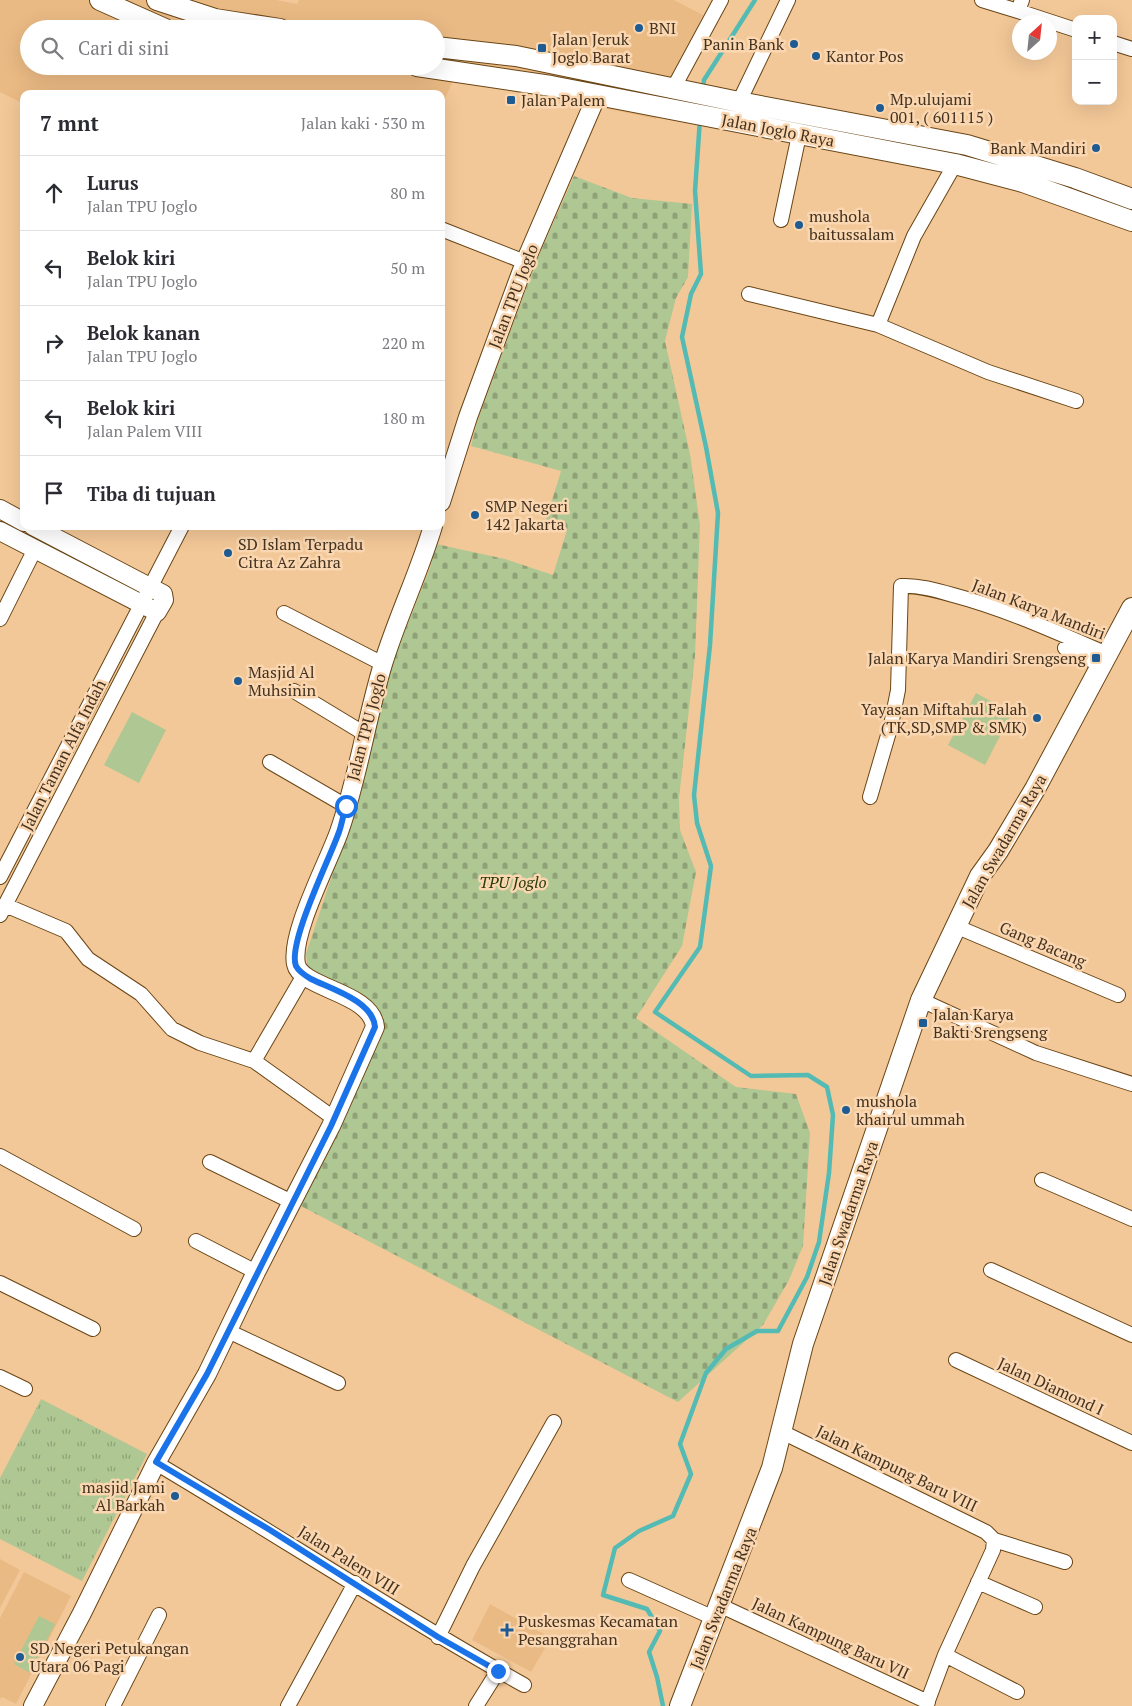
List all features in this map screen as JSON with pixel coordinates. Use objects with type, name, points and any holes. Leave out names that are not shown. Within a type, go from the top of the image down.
[{"type":"main road","points":[[100,0],[145,20]]},
{"type":"main road","points":[[157,0],[222,20]]},
{"type":"main road","name":"Jalan Joglo Raya","points":[[445,48],[516,56],[679,88],[739,102],[967,145],[1074,178],[1132,199]]},
{"type":"main road","name":"Jalan Joglo Raya","points":[[445,71],[597,95],[955,164],[1023,182],[1132,221]]},
{"type":"main road","name":"Jalan Swadarma Raya","points":[[680,1706],[758,1511],[782,1432],[803,1344],[921,1000],[980,876],[998,851],[1035,789],[1132,608]]},
{"type":"street","points":[[679,88],[721,0]]},
{"type":"street","points":[[739,102],[788,0]]},
{"type":"street","points":[[982,0],[1020,5],[1072,28]]},
{"type":"street","points":[[1117,44],[1132,49]]},
{"type":"street","name":"Jalan TPU Joglo","points":[[445,489],[468,417],[525,262],[597,95]]},
{"type":"street","points":[[781,220],[799,135]]},
{"type":"street","points":[[878,325],[914,236],[955,164]]},
{"type":"street","points":[[445,231],[525,262]]},
{"type":"street","points":[[749,294],[878,325],[988,372],[1076,401]]},
{"type":"street","points":[[0,509],[20,520]]},
{"type":"street","points":[[0,531],[157,612],[164,596],[40,530]]},
{"type":"street","name":"Jalan Taman Alfa Indah","points":[[0,877],[180,530]]},
{"type":"street","name":"Jalan TPU Joglo","points":[[304,975],[296,967],[295,953],[303,922],[339,832],[383,664],[422,564],[433,530]]},
{"type":"street","points":[[0,619],[35,549]]},
{"type":"street","name":"Jalan Karya Mandiri","points":[[870,797],[892,725],[898,690],[900,586],[931,588],[1022,617],[1104,660]]},
{"type":"street","name":"Jalan Taman Alfa Indah","points":[[3,910],[157,612]]},
{"type":"street","points":[[284,613],[383,664]]},
{"type":"street","points":[[1065,648],[1104,660]]},
{"type":"street","points":[[294,691],[364,734]]},
{"type":"street","points":[[270,762],[346,806]]},
{"type":"street","points":[[3,910],[66,931],[88,959],[141,994],[172,1029],[200,1043],[254,1061],[335,1119]]},
{"type":"street","name":"Gang Bacang","points":[[955,926],[1118,995]]},
{"type":"street","points":[[32,1706],[82,1613],[156,1462],[203,1380],[335,1119],[375,1027],[375,1018],[362,1005],[304,975],[254,1061]]},
{"type":"street","points":[[921,1000],[1036,1053],[1132,1084]]},
{"type":"street","points":[[0,1156],[134,1228]]},
{"type":"street","points":[[210,1162],[292,1202]]},
{"type":"street","points":[[1042,1180],[1132,1219]]},
{"type":"street","points":[[196,1242],[256,1272]]},
{"type":"street","points":[[992,1270],[1132,1335]]},
{"type":"street","points":[[0,1283],[93,1329]]},
{"type":"street","points":[[228,1330],[338,1383]]},
{"type":"street","name":"Jalan Diamond I","points":[[956,1360],[1132,1444]]},
{"type":"street","points":[[0,1377],[25,1389]]},
{"type":"street","points":[[438,1637],[473,1566],[554,1422]]},
{"type":"street","name":"Jalan Kampung Baru VIII","points":[[782,1432],[986,1532],[994,1540],[1064,1562]]},
{"type":"street","name":"Jalan Palem VIII","points":[[156,1462],[355,1583],[438,1637],[524,1685]]},
{"type":"street","points":[[927,1704],[945,1655],[993,1550],[994,1540]]},
{"type":"street","name":"Jalan Kampung Baru VII","points":[[629,1580],[716,1612],[927,1704]]},
{"type":"street","points":[[978,1582],[1035,1607]]},
{"type":"street","points":[[288,1706],[355,1583]]},
{"type":"street","points":[[113,1706],[159,1614]]},
{"type":"street","points":[[945,1655],[1017,1692]]},
{"type":"street","points":[[476,1706],[498,1671]]},
{"type":"shaded area","points":[[0,0],[276,0],[297,4],[299,0],[674,0],[703,15],[656,119],[455,77],[445,98],[445,90],[20,90],[20,102],[0,92]]},
{"type":"shaded area","points":[[0,1559],[20,1570],[0,1608]]},
{"type":"shaded area","name":"SD Negeri Petukangan Utara 06 Pagi","points":[[24,1572],[71,1596],[16,1704],[2,1697],[0,1699],[0,1618]]},
{"type":"shaded area","name":"Puskesmas Kecamatan Pesanggrahan","points":[[490,1604],[551,1638],[531,1672],[472,1640]]},
{"type":"green space","name":"TPU Joglo","points":[[574,176],[632,198],[692,204],[688,277],[676,298],[665,341],[690,454],[700,525],[695,656],[679,798],[680,830],[696,872],[682,946],[636,1018],[736,1087],[796,1094],[810,1133],[803,1246],[789,1280],[763,1325],[678,1402],[297,1204],[384,1017],[309,979],[306,954],[346,833],[395,655],[430,568],[436,544],[505,559],[553,575],[567,530],[545,523],[561,471],[471,446],[477,422],[536,262]]},
{"type":"green space","points":[[976,693],[1012,713],[985,765],[948,745]]},
{"type":"green space","points":[[132,712],[166,730],[139,783],[104,765]]},
{"type":"green space","points":[[41,1399],[147,1454],[82,1581],[0,1539],[0,1478]]},
{"type":"green space","points":[[39,1616],[55,1624],[30,1673],[14,1664]]},
{"type":"waterway","points":[[703,89],[704,80],[755,0]]},
{"type":"waterway","points":[[663,1706],[649,1652],[660,1631],[647,1609],[603,1595],[615,1548],[639,1531],[673,1516],[691,1474],[680,1444],[706,1373],[726,1349],[757,1331],[778,1331],[807,1277],[819,1242],[829,1173],[833,1115],[827,1087],[808,1075],[751,1076],[655,1012],[700,947],[711,866],[697,823],[694,795],[710,645],[718,513],[682,337],[691,294],[701,274],[695,191],[700,119]]},
{"type":"place","name":"BNI","points":[[639,28]]},
{"type":"place","name":"Panin Bank","points":[[794,44]]},
{"type":"place","name":"Jalan Jeruk Joglo Barat","points":[[542,48]]},
{"type":"place","name":"Kantor Pos","points":[[816,56]]},
{"type":"place","name":"Jalan Palem","points":[[511,100]]},
{"type":"place","name":"Mp.ulujami 001, ( 601115 )","points":[[880,108]]},
{"type":"place","name":"Bank Mandiri","points":[[1096,148]]},
{"type":"place","name":"mushola baitussalam","points":[[799,225]]},
{"type":"place","name":"SMP Negeri 142 Jakarta","points":[[475,515]]},
{"type":"place","name":"SD Islam Terpadu Citra Az Zahra","points":[[228,553]]},
{"type":"place","name":"Jalan Karya Mandiri Srengseng","points":[[1096,658]]},
{"type":"place","name":"Masjid Al Muhsinin","points":[[238,681]]},
{"type":"place","name":"Yayasan Miftahul Falah (TK,SD,SMP & SMK)","points":[[1037,718]]},
{"type":"place","name":"Jalan Karya Bakti Srengseng","points":[[923,1023]]},
{"type":"place","name":"mushola khairul ummah","points":[[846,1110]]},
{"type":"place","name":"masjid Jami Al Barkah","points":[[175,1496]]},
{"type":"place","name":"Puskesmas Kecamatan Pesanggrahan","points":[[507,1630]]},
{"type":"place","name":"SD Negeri Petukangan Utara 06 Pagi","points":[[20,1657]]},
{"type":"route","points":[[346,806],[339,832],[303,922],[295,953],[296,967],[304,975],[362,1005],[375,1018],[375,1027],[331,1126],[256,1272],[207,1374],[156,1462],[270,1530],[438,1637],[498,1671]]}]
